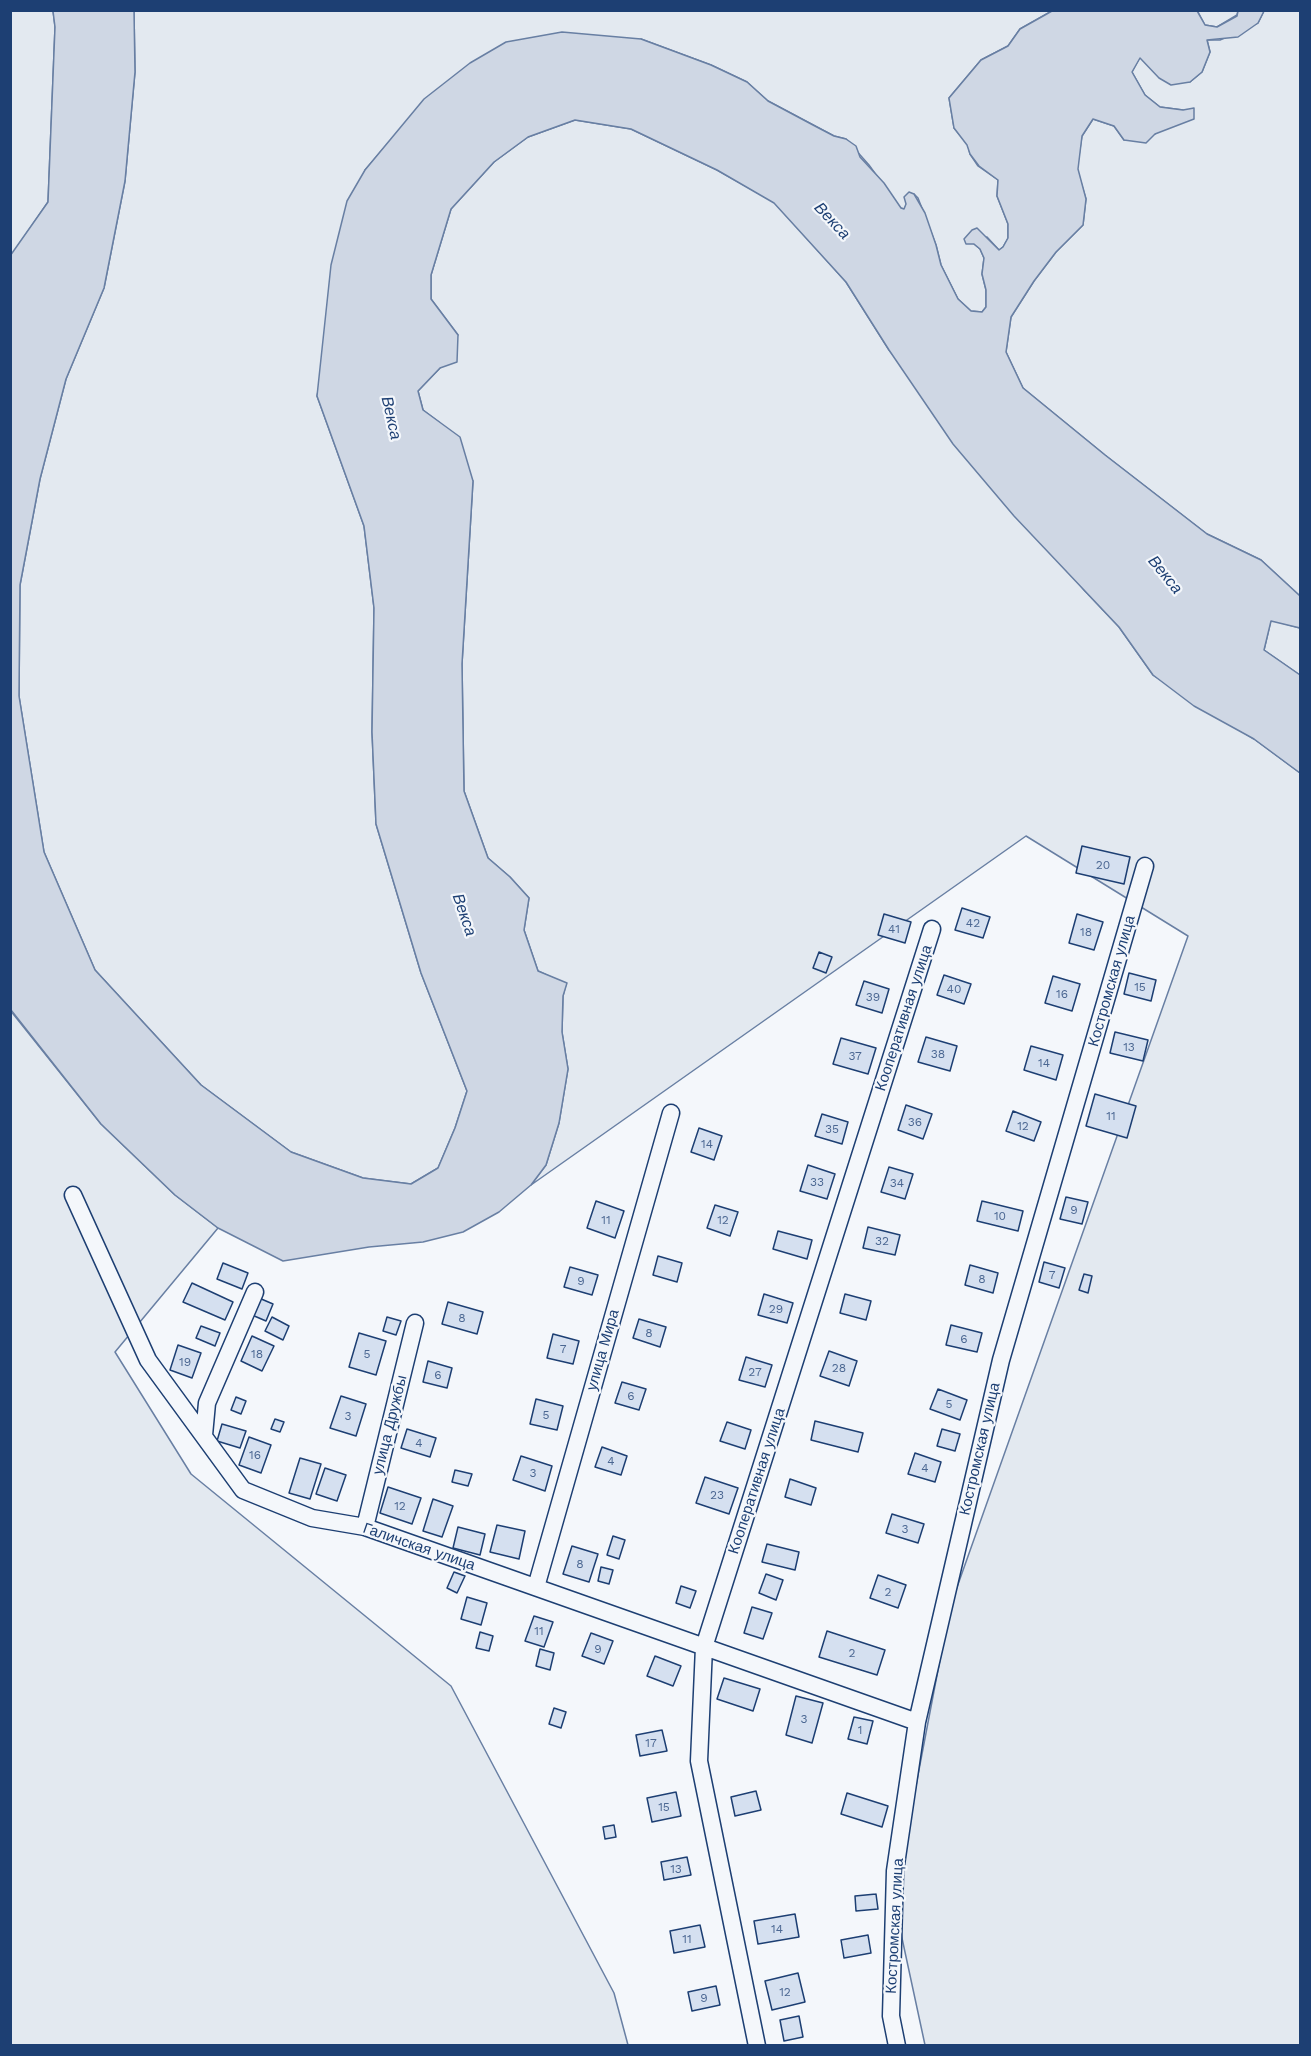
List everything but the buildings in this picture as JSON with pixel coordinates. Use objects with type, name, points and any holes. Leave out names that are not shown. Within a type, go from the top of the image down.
[{"type":"street","name":"Костромская улица","points":[[897,2046],[891,2016],[895,1871],[917,1722],[1001,1360],[1145,866]]},
{"type":"street","name":"Кооперативная улица","points":[[757,2046],[699,1761],[704,1647],[932,929]]},
{"type":"street","name":"улица Мира","points":[[536,1587],[671,1113]]},
{"type":"street","name":"Галичская улица","points":[[73,1195],[148,1360],[243,1490],[312,1518],[365,1527],[917,1722]]},
{"type":"street","points":[[204,1435],[207,1403],[255,1292]]},
{"type":"street","name":"улица Дружбы","points":[[365,1527],[415,1323]]},
{"type":"shaded area","points":[[1197,10],[1238,11],[1237,15],[1217,27],[1205,25]]},
{"type":"shaded area","points":[[11,11],[53,11],[55,27],[48,202],[11,256]]},
{"type":"shaded area","points":[[134,11],[1052,11],[1020,29],[1008,46],[981,60],[949,98],[954,128],[968,145],[970,154],[978,166],[998,180],[997,196],[1008,224],[1008,238],[999,250],[987,237],[974,244],[980,249],[984,258],[982,274],[986,290],[986,307],[982,312],[971,311],[958,299],[941,265],[918,198],[914,194],[904,209],[900,208],[869,165],[846,139],[834,136],[768,101],[747,82],[711,65],[641,39],[389,142],[365,170],[317,396],[364,526],[374,608],[372,732],[376,824],[421,973],[467,1091],[455,1128],[438,1168],[411,1184],[363,1178],[291,1152],[201,1085],[95,970],[44,852],[19,696],[20,585],[40,479],[66,379],[104,288],[125,181],[135,72]]},
{"type":"shaded area","points":[[1264,11],[1300,11],[1300,596],[1261,560],[1207,534],[1023,388],[1006,352],[1011,317],[1056,252],[1083,225],[1086,199],[1077,169],[1082,136],[1093,119],[1114,126],[1124,140],[1155,134],[1183,110],[1160,107],[1145,95],[1132,72],[1140,57],[1148,65],[1190,82],[1202,72],[1210,52],[1207,40],[1220,40],[1258,23]]},
{"type":"shaded area","points":[[575,120],[631,129],[717,170],[774,202],[846,282],[889,350],[1084,590],[1119,627],[1153,675],[1254,739],[1300,773],[1300,2045],[925,2045],[894,1901],[950,1607],[1188,936],[1026,836],[531,1185],[546,1165],[559,1123],[568,1069],[562,1032],[563,996],[566,984],[538,971],[524,930],[529,898],[488,858],[464,791],[462,664],[473,481],[439,422],[423,410],[418,391],[440,368],[458,335],[431,299],[431,275],[451,209],[494,162],[528,137]]},
{"type":"shaded area","points":[[1271,620],[1300,628],[1300,675],[1264,650]]},
{"type":"shaded area","points":[[10,1010],[101,1124],[175,1195],[218,1228],[115,1352],[191,1474],[451,1686],[614,1993],[628,2045],[11,2045]]},
{"type":"water","name":"Векса","points":[[53,11],[134,11],[135,72],[125,181],[104,288],[66,379],[40,479],[20,585],[19,696],[44,852],[95,970],[201,1085],[291,1152],[363,1178],[411,1184],[438,1168],[455,1128],[467,1091],[421,973],[376,824],[372,732],[374,608],[364,526],[317,396],[331,265],[347,201],[365,170],[424,99],[470,63],[506,42],[562,32],[641,39],[711,65],[747,82],[768,101],[856,146],[860,157],[884,183],[901,208],[904,209],[906,204],[904,197],[909,192],[914,194],[925,213],[941,265],[958,299],[971,311],[982,312],[986,307],[986,290],[982,274],[984,258],[980,249],[974,244],[966,244],[964,239],[977,228],[999,250],[1008,238],[1008,224],[997,196],[998,180],[979,166],[954,128],[949,98],[981,60],[1008,46],[1020,29],[1052,11],[1197,11],[1205,25],[1217,27],[1237,16],[1238,11],[1264,11],[1258,23],[1238,37],[1207,40],[1210,52],[1202,72],[1190,82],[1171,85],[1159,78],[1140,58],[1132,72],[1145,95],[1160,107],[1183,110],[1194,108],[1194,119],[1155,134],[1146,143],[1124,140],[1114,126],[1093,119],[1082,136],[1078,169],[1086,199],[1083,225],[1056,252],[1011,317],[1006,352],[1023,388],[1207,534],[1261,560],[1300,596],[1300,628],[1271,621],[1264,650],[1300,675],[1300,773],[1254,739],[1194,706],[1153,675],[1119,627],[1014,516],[953,444],[846,282],[774,203],[717,170],[631,129],[575,120],[528,137],[494,162],[451,209],[431,275],[431,299],[458,335],[457,362],[440,368],[418,391],[423,410],[460,437],[473,481],[462,664],[464,791],[488,858],[529,898],[524,930],[538,971],[567,983],[563,996],[562,1032],[568,1069],[559,1123],[546,1165],[531,1185],[499,1212],[463,1232],[423,1242],[369,1247],[283,1261],[218,1228],[175,1195],[101,1124],[11,1010],[10,256],[48,202],[55,27]]}]
